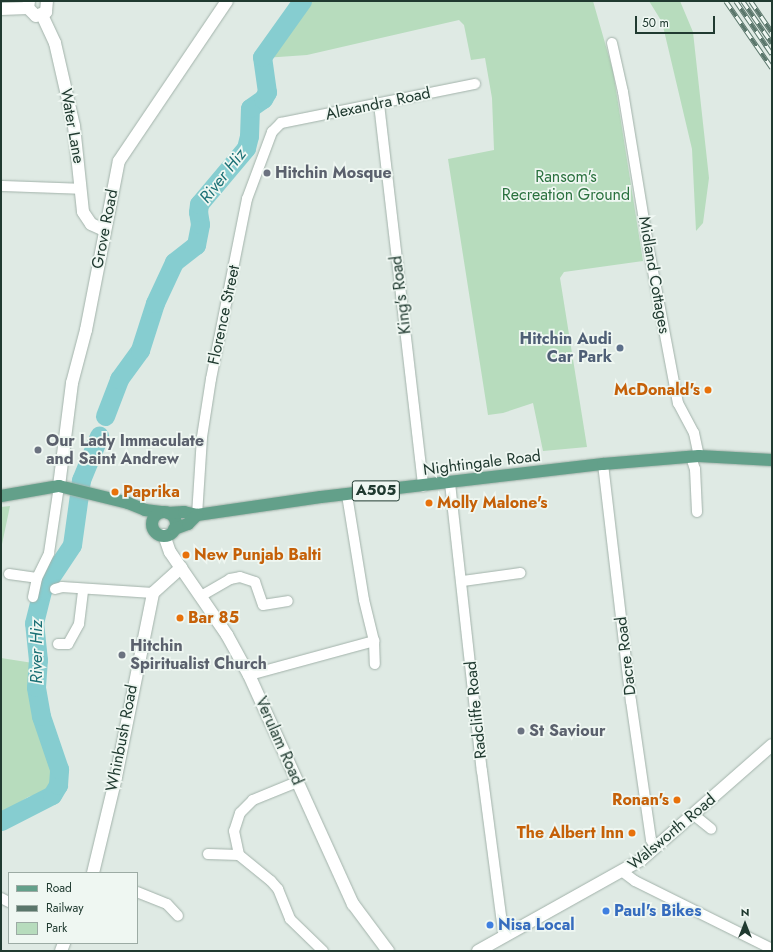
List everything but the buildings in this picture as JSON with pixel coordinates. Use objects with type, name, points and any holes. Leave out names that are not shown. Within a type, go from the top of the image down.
[{"type":"main road","name":"Nightingale Road","points":[[1,496],[40,487],[59,486],[128,503],[145,510],[184,512],[197,515],[603,464],[695,456],[772,460]]},
{"type":"main road","points":[[145,510],[152,526],[156,532],[169,532],[174,519],[164,512],[155,516],[152,526]]},
{"type":"main road","name":"Nightingale Road","points":[[169,532],[188,524],[197,515]]},
{"type":"street","points":[[1,9],[29,4],[36,16],[42,15],[46,12],[48,1]]},
{"type":"street","name":"Grove Road","points":[[59,486],[72,383],[86,330],[104,230],[122,154],[227,1]]},
{"type":"street","name":"Water Lane","points":[[42,15],[52,34],[68,96],[78,150],[81,189],[86,220],[104,230]]},
{"type":"street","name":"Midland Cottages","points":[[612,43],[623,92],[649,250],[678,403],[694,433],[697,512]]},
{"type":"street","name":"Alexandra Road","points":[[281,123],[475,84]]},
{"type":"street","name":"King's Road","points":[[379,104],[423,486]]},
{"type":"street","name":"Florence Street","points":[[197,515],[202,436],[211,380],[247,199],[272,132],[281,123]]},
{"type":"street","points":[[1,186],[81,189]]},
{"type":"street","name":"Dacre Road","points":[[603,464],[631,701],[651,840],[655,846]]},
{"type":"street","name":"Radcliffe Road","points":[[450,483],[463,581],[482,771],[504,937]]},
{"type":"street","points":[[33,597],[37,578],[49,553],[59,486]]},
{"type":"street","points":[[347,495],[374,641],[375,664]]},
{"type":"street","name":"Verulam Road","points":[[169,532],[170,552],[227,635],[249,675],[296,782],[353,904],[388,951]]},
{"type":"street","points":[[55,590],[62,587],[152,593],[181,568]]},
{"type":"street","points":[[463,581],[520,573]]},
{"type":"street","points":[[9,574],[37,578]]},
{"type":"street","points":[[201,596],[230,579],[240,577],[255,582],[263,605],[288,601]]},
{"type":"street","points":[[58,644],[68,644],[79,624],[83,589]]},
{"type":"street","name":"Whinbush Road","points":[[92,872],[116,778],[152,593]]},
{"type":"street","points":[[249,675],[374,641]]},
{"type":"street","name":"Walsworth Road","points":[[478,951],[623,872],[694,815],[772,745]]},
{"type":"street","points":[[239,855],[234,831],[240,813],[253,800],[296,782]]},
{"type":"street","points":[[694,815],[711,829]]},
{"type":"street","points":[[208,854],[239,855],[272,881],[278,889],[290,919],[323,951]]},
{"type":"street","points":[[623,872],[634,881],[772,949]]},
{"type":"street","points":[[138,892],[168,904],[178,916]]},
{"type":"green space","name":"Ransom's Recreation Ground","points":[[304,1],[593,1],[613,71],[643,261],[564,272],[560,278],[587,447],[543,451],[533,403],[503,413],[488,415],[448,159],[494,150],[492,98],[485,58],[471,60],[464,25],[459,20],[307,55],[264,58]]},
{"type":"green space","points":[[649,1],[680,1],[693,32],[709,178],[703,223],[696,231],[692,149],[662,22]]},
{"type":"green space","points":[[10,506],[1,549],[1,507]]},
{"type":"green space","points":[[1,658],[33,663],[30,690],[36,718],[56,767],[50,790],[28,797],[1,814]]},
{"type":"waterway","name":"River Hiz","points":[[105,416],[119,379],[140,350],[155,303],[174,262],[196,245],[200,224],[198,212],[199,204],[246,148],[249,136],[250,108],[263,99],[267,92],[262,57],[302,1]]},
{"type":"waterway","name":"River Hiz","points":[[1,821],[52,795],[58,785],[59,769],[41,716],[36,687],[38,660],[34,623],[42,590],[72,545],[81,480],[99,436]]},
{"type":"railway","points":[[726,1],[772,68]]},
{"type":"railway","points":[[736,1],[772,54]]},
{"type":"railway","points":[[743,1],[772,43]]},
{"type":"railway","points":[[751,1],[772,32]]},
{"type":"place","name":"Hitchin Mosque","points":[[267,173]]},
{"type":"place","name":"Hitchin Audi Car Park","points":[[620,348]]},
{"type":"place","name":"McDonald's","points":[[708,390]]},
{"type":"place","name":"Our Lady Immaculate and Saint Andrew","points":[[38,450]]},
{"type":"place","name":"Paprika","points":[[115,492]]},
{"type":"place","name":"Molly Malone's","points":[[429,503]]},
{"type":"place","name":"New Punjab Balti","points":[[186,555]]},
{"type":"place","name":"Bar 85","points":[[180,618]]},
{"type":"place","name":"Hitchin Spiritualist Church","points":[[122,655]]},
{"type":"place","name":"St Saviour","points":[[521,731]]},
{"type":"place","name":"Ronan's","points":[[677,800]]},
{"type":"place","name":"The Albert Inn","points":[[632,833]]},
{"type":"place","name":"Paul's Bikes","points":[[606,911]]},
{"type":"place","name":"Nisa Local","points":[[490,925]]}]
